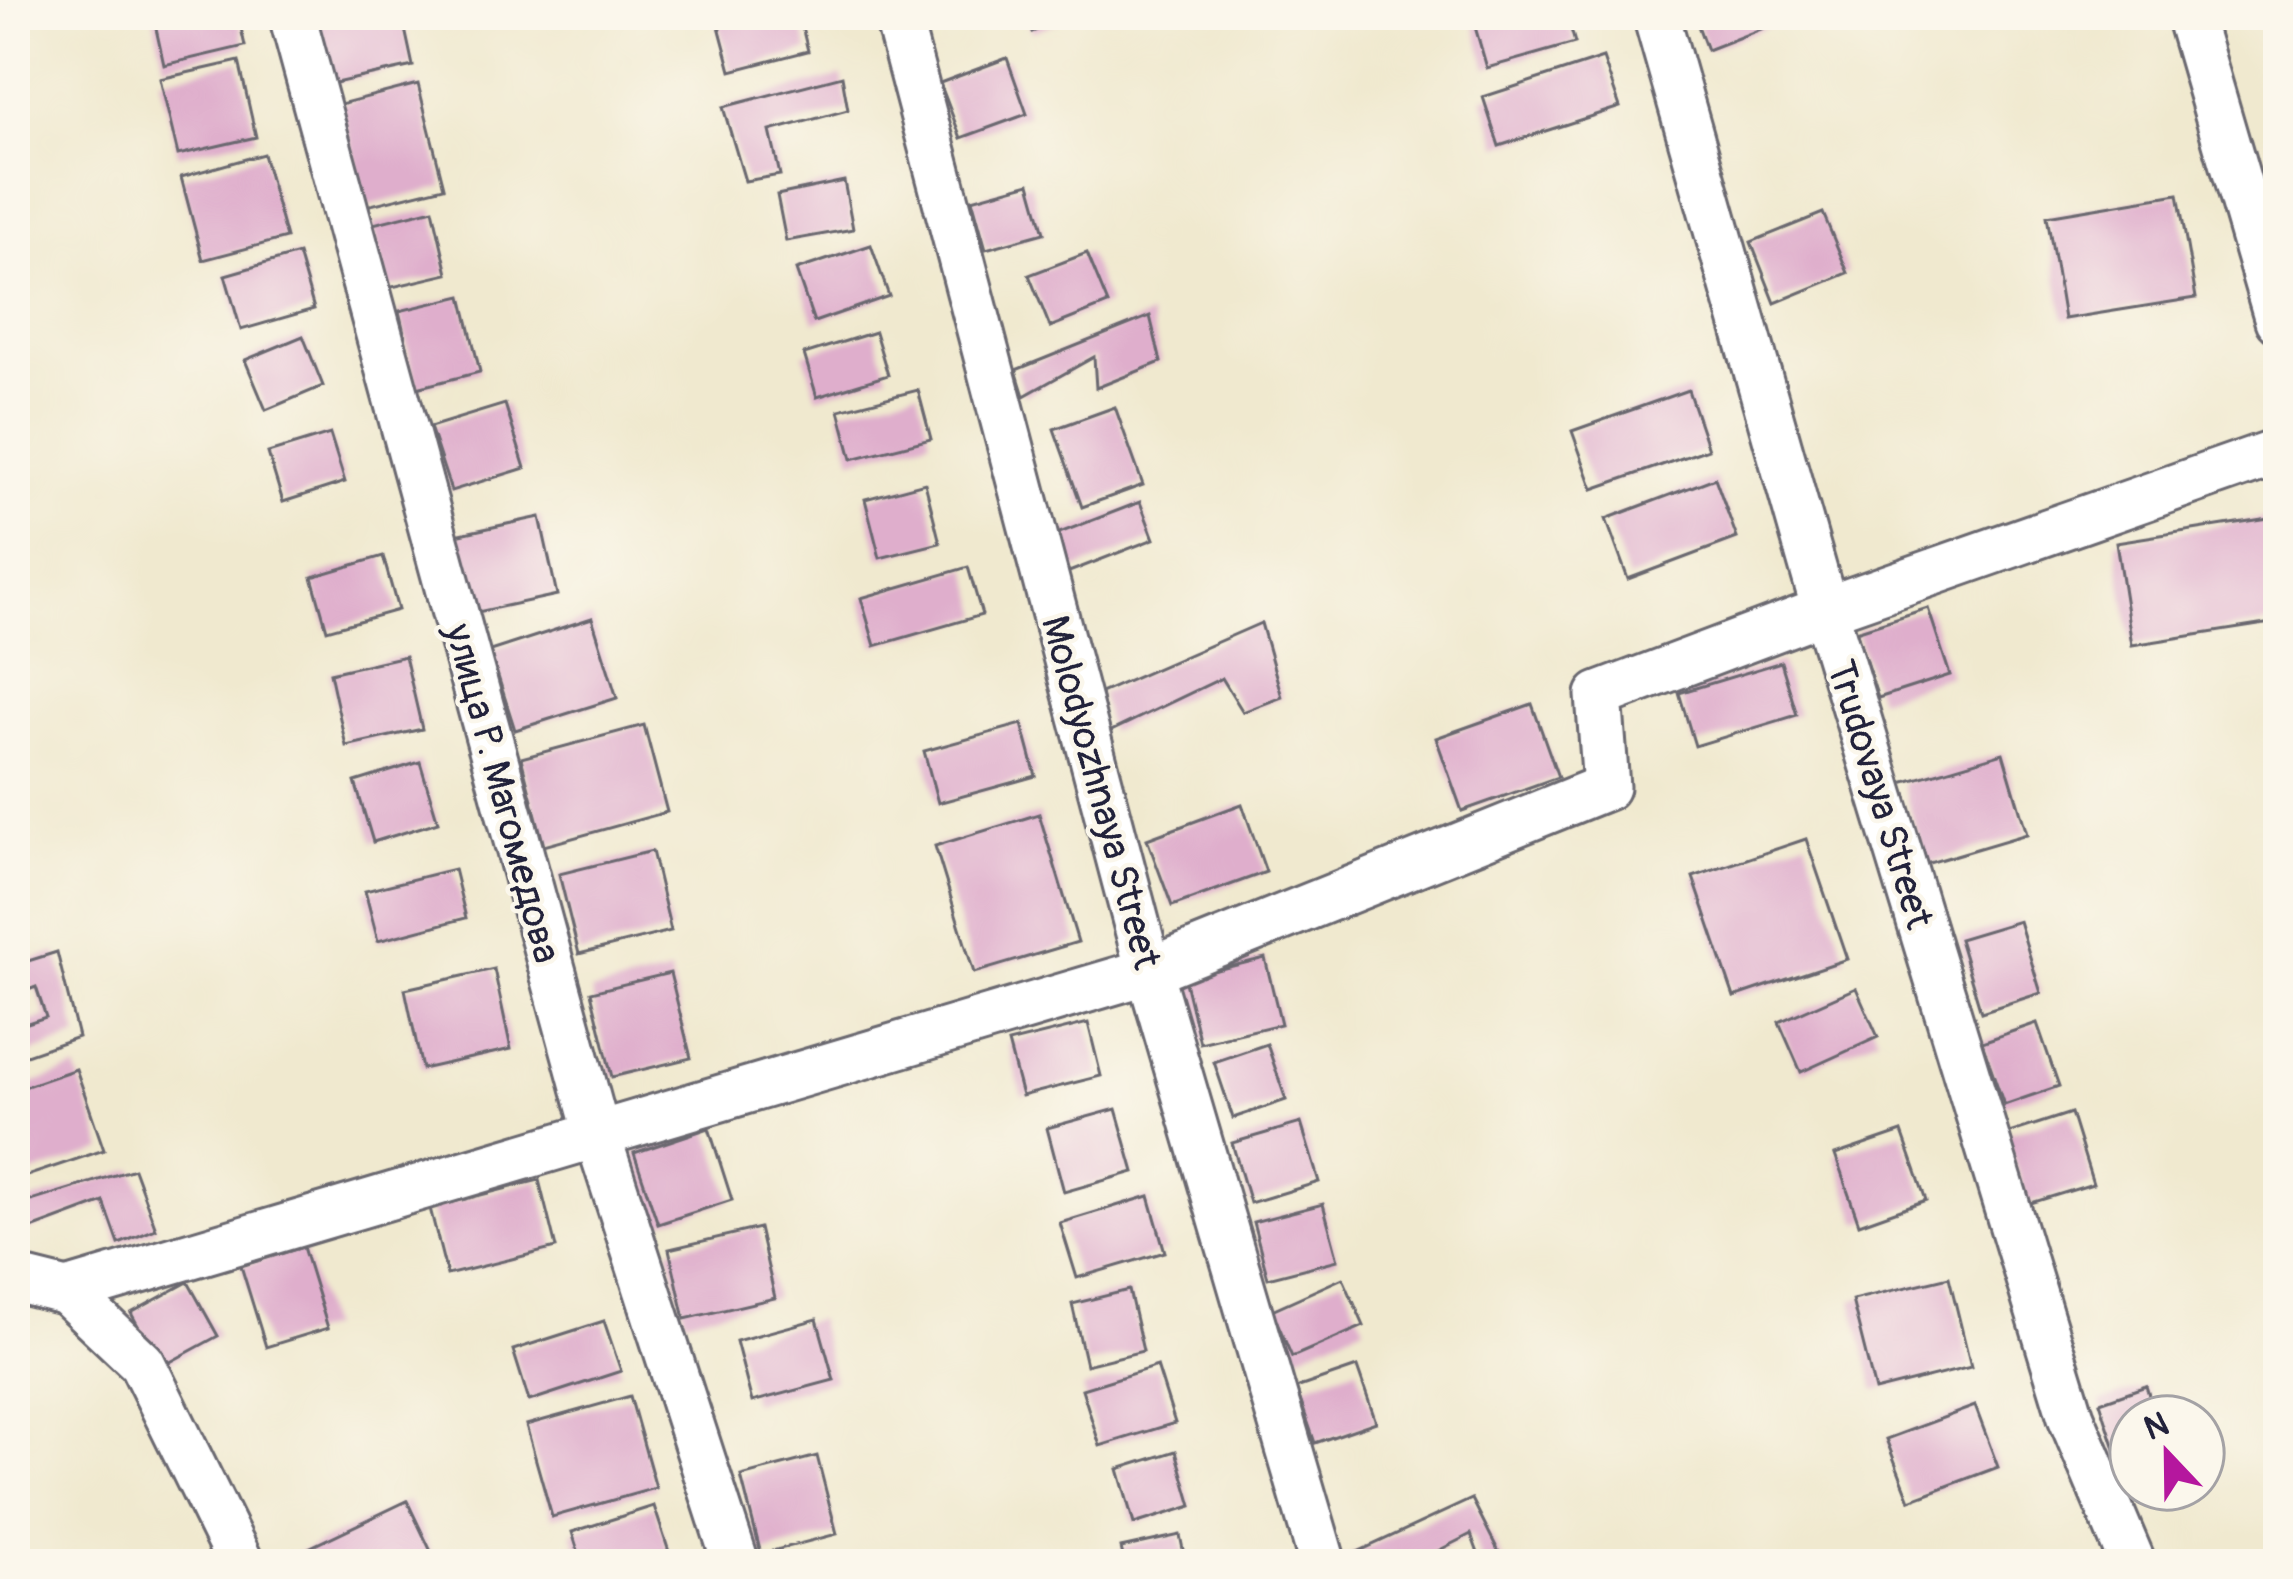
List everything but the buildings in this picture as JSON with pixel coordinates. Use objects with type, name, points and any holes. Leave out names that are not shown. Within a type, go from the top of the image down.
[{"type":"street","name":"улица Р. Магомедова","points":[[292,15],[597,1135],[736,1564]]},
{"type":"street","name":"Molodyozhnaya Street","points":[[897,15],[1149,970],[1323,1564]]},
{"type":"street","name":"Trudovaya Street","points":[[1656,15],[1825,610],[2071,1417],[2133,1564]]},
{"type":"street","points":[[2189,15],[2278,320]]},
{"type":"street","points":[[67,1292],[1149,970],[1606,787],[1600,695],[1825,610],[2278,451]]},
{"type":"street","points":[[15,1279],[67,1292],[142,1364],[241,1564]]}]
